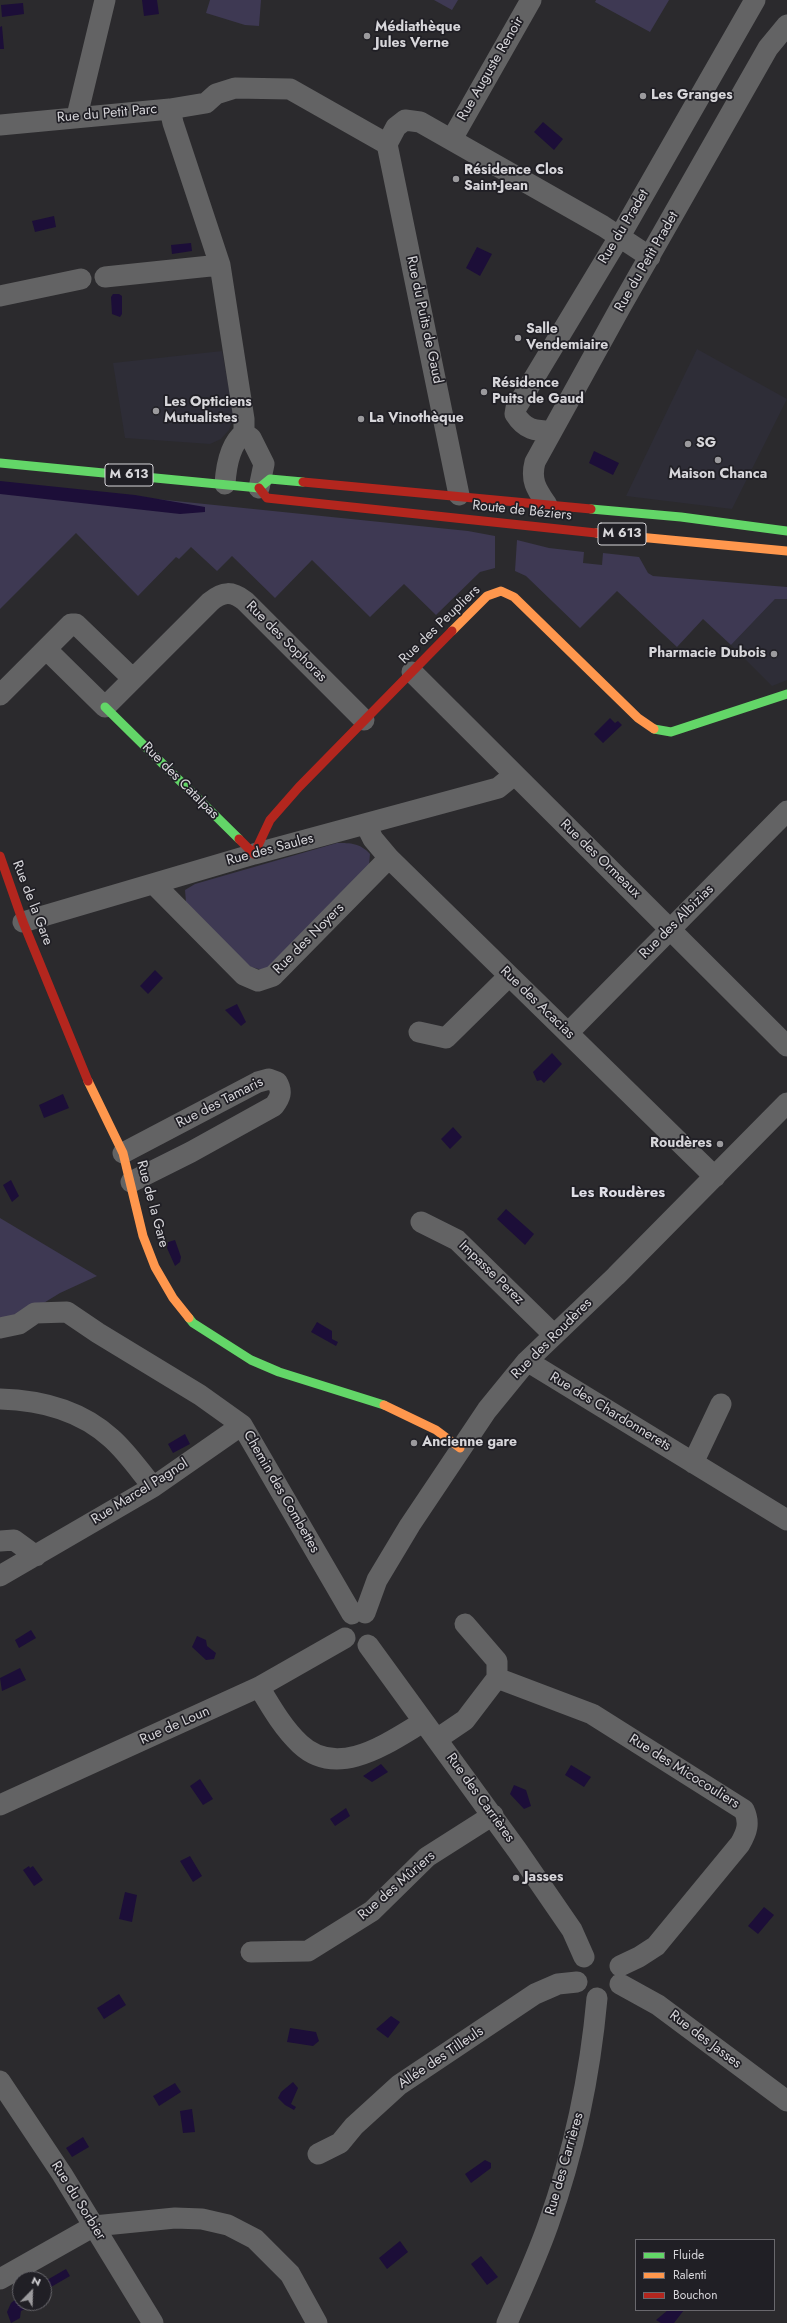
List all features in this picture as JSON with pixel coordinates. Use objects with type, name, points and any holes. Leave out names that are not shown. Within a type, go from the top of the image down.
[{"type":"street","points":[[77,116],[104,0]]},
{"type":"street","name":"Rue Auguste Renoir","points":[[452,139],[531,0]]},
{"type":"street","name":"Rue du Pradet","points":[[552,431],[531,430],[525,427],[515,414],[516,408],[619,236],[755,0]]},
{"type":"street","name":"Rue du Petit Pradet","points":[[547,505],[534,486],[532,474],[552,431],[768,48],[787,25]]},
{"type":"street","points":[[170,109],[206,103],[216,94],[235,88],[290,89],[388,144],[396,127],[405,120],[420,122],[619,236],[650,257]]},
{"type":"street","name":"Rue du Petit Parc","points":[[0,125],[77,116],[170,109],[173,123],[220,265],[244,419],[244,433]]},
{"type":"street","name":"Rue du Puits de Gaud","points":[[388,144],[458,507]]},
{"type":"street","points":[[105,277],[220,265]]},
{"type":"street","points":[[0,296],[81,279]]},
{"type":"street","points":[[225,484],[226,470],[237,438],[244,433],[251,438],[264,464],[259,488]]},
{"type":"street","name":"Route de Béziers","points":[[0,463],[259,488],[267,498],[458,507],[547,505],[682,517],[787,531]]},
{"type":"street","name":"Route de Béziers","points":[[259,488],[270,479],[458,507],[787,551]]},
{"type":"street","name":"Rue des Peupliers","points":[[254,854],[270,820],[299,787],[487,596],[501,591],[514,597],[638,718],[648,727],[658,732],[670,732],[787,694]]},
{"type":"street","name":"Rue des Sophoras","points":[[133,679],[210,602],[218,595],[227,592],[238,595],[245,600],[364,720]]},
{"type":"street","points":[[0,694],[71,624],[76,624],[133,679],[106,707]]},
{"type":"street","name":"Rue des Catalpas","points":[[46,649],[254,854]]},
{"type":"street","name":"Rue des Ormeaux","points":[[412,672],[787,1046]]},
{"type":"street","name":"Rue des Saules","points":[[23,922],[254,854],[366,825],[498,788],[514,775]]},
{"type":"street","name":"Rue des Albizias","points":[[568,1033],[787,811]]},
{"type":"street","name":"Rue des Acacias","points":[[366,825],[373,839],[389,858],[715,1177]]},
{"type":"street","name":"Rue de la Gare","points":[[0,856],[4,878],[89,1084],[123,1153],[143,1236],[156,1267],[173,1298],[193,1324],[251,1360],[279,1372],[378,1402],[436,1430],[460,1448]]},
{"type":"street","name":"Rue des Noyers","points":[[154,884],[244,975],[258,980],[273,976],[389,858]]},
{"type":"street","points":[[419,1032],[446,1038],[509,976]]},
{"type":"street","name":"Rue des Tamaris","points":[[123,1153],[258,1082],[269,1079],[277,1082],[281,1088],[280,1098],[274,1106],[191,1152],[131,1182]]},
{"type":"street","name":"Rue des Roudères","points":[[358,1614],[410,1525],[460,1448],[487,1410],[527,1361],[616,1276],[787,1103]]},
{"type":"street","name":"Impasse Perez","points":[[421,1222],[457,1240],[554,1334]]},
{"type":"street","name":"Chemin des Combettes","points":[[0,1328],[19,1324],[35,1313],[67,1312],[98,1333],[200,1395],[242,1425],[358,1614]]},
{"type":"street","name":"Rue des Chardonnerets","points":[[527,1361],[787,1520]]},
{"type":"street","points":[[0,1399],[24,1400],[53,1405],[80,1417],[111,1437],[152,1487]]},
{"type":"street","points":[[693,1463],[721,1404]]},
{"type":"street","name":"Rue Marcel Pagnol","points":[[0,1576],[152,1487],[242,1425]]},
{"type":"street","points":[[0,1541],[14,1540],[36,1556]]},
{"type":"street","points":[[358,1614],[375,1621],[377,1628],[373,1640],[368,1644],[355,1646],[345,1638],[343,1625],[358,1614]]},
{"type":"street","points":[[436,1739],[465,1720],[497,1678],[497,1661],[465,1624]]},
{"type":"street","name":"Rue de Loun","points":[[0,1805],[259,1687],[345,1638]]},
{"type":"street","name":"Rue des Carrières","points":[[368,1644],[423,1722],[493,1815],[572,1930],[606,1963]]},
{"type":"street","name":"Rue des Micocouliers","points":[[497,1678],[592,1714],[736,1804],[744,1810],[749,1820],[746,1833],[740,1844],[656,1946],[639,1957],[606,1963]]},
{"type":"street","points":[[259,1687],[286,1729],[301,1746],[320,1756],[339,1758],[362,1756],[378,1749],[423,1722]]},
{"type":"street","name":"Rue des Mûriers","points":[[250,1952],[308,1951],[372,1911],[427,1857],[493,1815]]},
{"type":"street","points":[[606,1963],[610,1995],[597,1998],[584,1993],[577,1982],[576,1969],[606,1963]]},
{"type":"street","name":"Rue des Jasses","points":[[606,1963],[658,2005],[787,2101]]},
{"type":"street","name":"Allée des Tilleuls","points":[[318,2154],[340,2143],[354,2126],[399,2085],[535,1994],[558,1984],[577,1982]]},
{"type":"street","name":"Rue des Carrières","points":[[507,2323],[548,2227],[565,2173],[585,2091],[594,2032],[597,1998]]},
{"type":"street","name":"Rue du Sorbier","points":[[0,2081],[62,2174],[153,2323]]},
{"type":"street","points":[[0,2279],[94,2226],[175,2218],[202,2219],[228,2225],[255,2239],[285,2269],[317,2323]]},
{"type":"shaded area","points":[[142,0],[157,0],[159,14],[144,16]]},
{"type":"shaded area","points":[[210,0],[261,0],[259,26],[245,25],[206,13]]},
{"type":"shaded area","points":[[434,0],[458,0],[452,10]]},
{"type":"shaded area","points":[[596,0],[669,0],[650,32],[595,2]]},
{"type":"shaded area","points":[[23,3],[24,14],[2,17],[1,5]]},
{"type":"shaded area","points":[[2,26],[4,49],[0,49],[0,27]]},
{"type":"shaded area","points":[[543,122],[563,139],[554,150],[534,132]]},
{"type":"shaded area","points":[[54,216],[56,227],[35,232],[32,221]]},
{"type":"shaded area","points":[[191,243],[192,251],[172,254],[171,245]]},
{"type":"shaded area","points":[[477,247],[492,254],[480,276],[466,268]]},
{"type":"shaded area","points":[[113,294],[119,294],[122,296],[122,314],[120,317],[112,314],[111,297]]},
{"type":"shaded area","points":[[697,349],[787,399],[732,509],[626,496]]},
{"type":"shaded area","points":[[222,351],[234,416],[229,430],[221,439],[210,444],[125,438],[113,363]]},
{"type":"shaded area","points":[[594,451],[619,463],[613,475],[589,463]]},
{"type":"shaded area","points":[[0,481],[135,495],[205,507],[205,512],[180,514],[0,494]]},
{"type":"shaded area","points":[[0,483],[468,531],[495,536],[495,568],[480,572],[436,615],[404,584],[370,617],[312,560],[275,598],[232,556],[217,571],[191,547],[179,559],[176,557],[138,596],[76,533],[0,609]]},
{"type":"shaded area","points":[[517,540],[549,548],[584,552],[583,563],[602,565],[603,553],[639,557],[648,573],[653,576],[787,587],[787,599],[775,599],[731,645],[703,619],[677,647],[617,591],[580,628],[526,576],[515,571]]},
{"type":"shaded area","points":[[775,599],[787,599],[787,680],[772,686],[731,645]]},
{"type":"shaded area","points":[[610,718],[615,723],[618,721],[622,725],[603,743],[594,734]]},
{"type":"shaded area","points":[[337,843],[351,844],[366,850],[370,854],[369,865],[268,969],[262,970],[248,966],[186,902],[185,890],[195,884]]},
{"type":"shaded area","points":[[155,970],[163,978],[148,994],[140,986]]},
{"type":"shaded area","points":[[237,1004],[246,1022],[241,1026],[225,1010]]},
{"type":"shaded area","points":[[552,1053],[562,1064],[544,1083],[541,1080],[537,1081],[533,1072]]},
{"type":"shaded area","points":[[63,1094],[69,1108],[44,1118],[39,1105]]},
{"type":"shaded area","points":[[453,1127],[462,1137],[450,1149],[441,1139]]},
{"type":"shaded area","points":[[11,1180],[19,1196],[12,1202],[3,1185]]},
{"type":"shaded area","points":[[506,1209],[534,1234],[525,1245],[497,1219]]},
{"type":"shaded area","points":[[0,1218],[97,1276],[60,1293],[11,1323],[0,1321]]},
{"type":"shaded area","points":[[175,1240],[181,1257],[180,1262],[175,1266],[167,1248],[168,1242]]},
{"type":"shaded area","points":[[317,1322],[332,1331],[332,1339],[338,1342],[336,1346],[311,1332]]},
{"type":"shaded area","points":[[185,1434],[190,1444],[173,1453],[168,1444]]},
{"type":"shaded area","points":[[31,1630],[36,1638],[19,1648],[15,1640]]},
{"type":"shaded area","points":[[197,1636],[206,1640],[207,1646],[216,1653],[214,1659],[206,1660],[192,1647]]},
{"type":"shaded area","points":[[20,1668],[26,1680],[2,1691],[0,1678]]},
{"type":"shaded area","points":[[381,1764],[388,1772],[372,1782],[363,1776]]},
{"type":"shaded area","points":[[571,1765],[591,1777],[584,1787],[565,1775]]},
{"type":"shaded area","points":[[200,1779],[213,1799],[203,1805],[190,1786]]},
{"type":"shaded area","points":[[514,1785],[526,1790],[531,1806],[524,1809],[510,1794]]},
{"type":"shaded area","points":[[346,1808],[350,1816],[335,1826],[330,1819]]},
{"type":"shaded area","points":[[190,1856],[202,1876],[193,1882],[180,1861]]},
{"type":"shaded area","points":[[29,1866],[30,1868],[33,1866],[43,1880],[34,1886],[23,1870]]},
{"type":"shaded area","points":[[125,1892],[137,1895],[132,1922],[119,1919]]},
{"type":"shaded area","points":[[764,1907],[774,1915],[758,1934],[748,1926]]},
{"type":"shaded area","points":[[119,1994],[126,2005],[104,2019],[97,2008]]},
{"type":"shaded area","points":[[391,2016],[400,2022],[388,2038],[376,2029]]},
{"type":"shaded area","points":[[290,2028],[316,2032],[319,2041],[313,2046],[287,2042]]},
{"type":"shaded area","points":[[293,2082],[298,2088],[291,2104],[296,2107],[294,2110],[285,2105],[278,2098],[281,2092]]},
{"type":"shaded area","points":[[175,2083],[181,2092],[159,2106],[153,2096]]},
{"type":"shaded area","points":[[192,2109],[195,2132],[183,2133],[180,2111]]},
{"type":"shaded area","points":[[83,2137],[89,2147],[72,2157],[66,2148]]},
{"type":"shaded area","points":[[485,2160],[491,2163],[491,2168],[471,2183],[465,2174]]},
{"type":"shaded area","points":[[400,2241],[408,2252],[387,2269],[379,2258]]},
{"type":"shaded area","points":[[481,2256],[498,2277],[487,2285],[471,2264]]},
{"type":"shaded area","points":[[66,2269],[70,2276],[52,2286],[52,2277]]},
{"type":"shaded area","points":[[12,2302],[12,2311],[21,2311],[20,2318],[11,2323],[7,2312]]},
{"type":"shaded area","points":[[667,2311],[683,2311],[674,2323],[661,2323],[656,2320]]},
{"type":"traffic: fast","points":[[0,463],[259,488],[270,479],[303,482]]},
{"type":"traffic: fast","points":[[591,509],[681,517],[787,531]]},
{"type":"traffic: fast","points":[[654,729],[671,732],[787,694]]},
{"type":"traffic: fast","points":[[105,707],[239,839]]},
{"type":"traffic: fast","points":[[189,1318],[193,1323],[251,1360],[279,1372],[384,1405]]},
{"type":"traffic: slow","points":[[596,533],[787,551]]},
{"type":"traffic: slow","points":[[452,631],[487,596],[501,591],[514,597],[638,718],[654,729]]},
{"type":"traffic: slow","points":[[88,1081],[123,1153],[143,1236],[155,1267],[173,1298],[189,1318]]},
{"type":"traffic: slow","points":[[384,1405],[436,1430],[460,1448]]},
{"type":"traffic: jam","points":[[303,482],[591,509]]},
{"type":"traffic: jam","points":[[259,488],[267,498],[596,533]]},
{"type":"traffic: jam","points":[[239,839],[254,854],[270,820],[299,787],[452,631]]},
{"type":"traffic: jam","points":[[0,856],[23,922],[88,1081]]},
{"type":"place","name":"Médiathèque Jules Verne","points":[[367,36]]},
{"type":"place","name":"Les Granges","points":[[643,96]]},
{"type":"place","name":"Résidence Clos Saint-Jean","points":[[456,179]]},
{"type":"place","name":"Salle Vendemiaire","points":[[518,338]]},
{"type":"place","name":"Résidence Puits de Gaud","points":[[484,392]]},
{"type":"place","name":"Les Opticiens Mutualistes","points":[[156,411]]},
{"type":"place","name":"La Vinothèque","points":[[361,419]]},
{"type":"place","name":"SG","points":[[688,444]]},
{"type":"place","name":"Maison Chanca","points":[[718,460]]},
{"type":"place","name":"Pharmacie Dubois","points":[[774,654]]},
{"type":"place","name":"Roudères","points":[[720,1144]]},
{"type":"place","name":"Ancienne gare","points":[[414,1443]]},
{"type":"place","name":"Jasses","points":[[516,1878]]},
{"type":"district","name":"Les Roudères","points":[[618,1193]]}]
